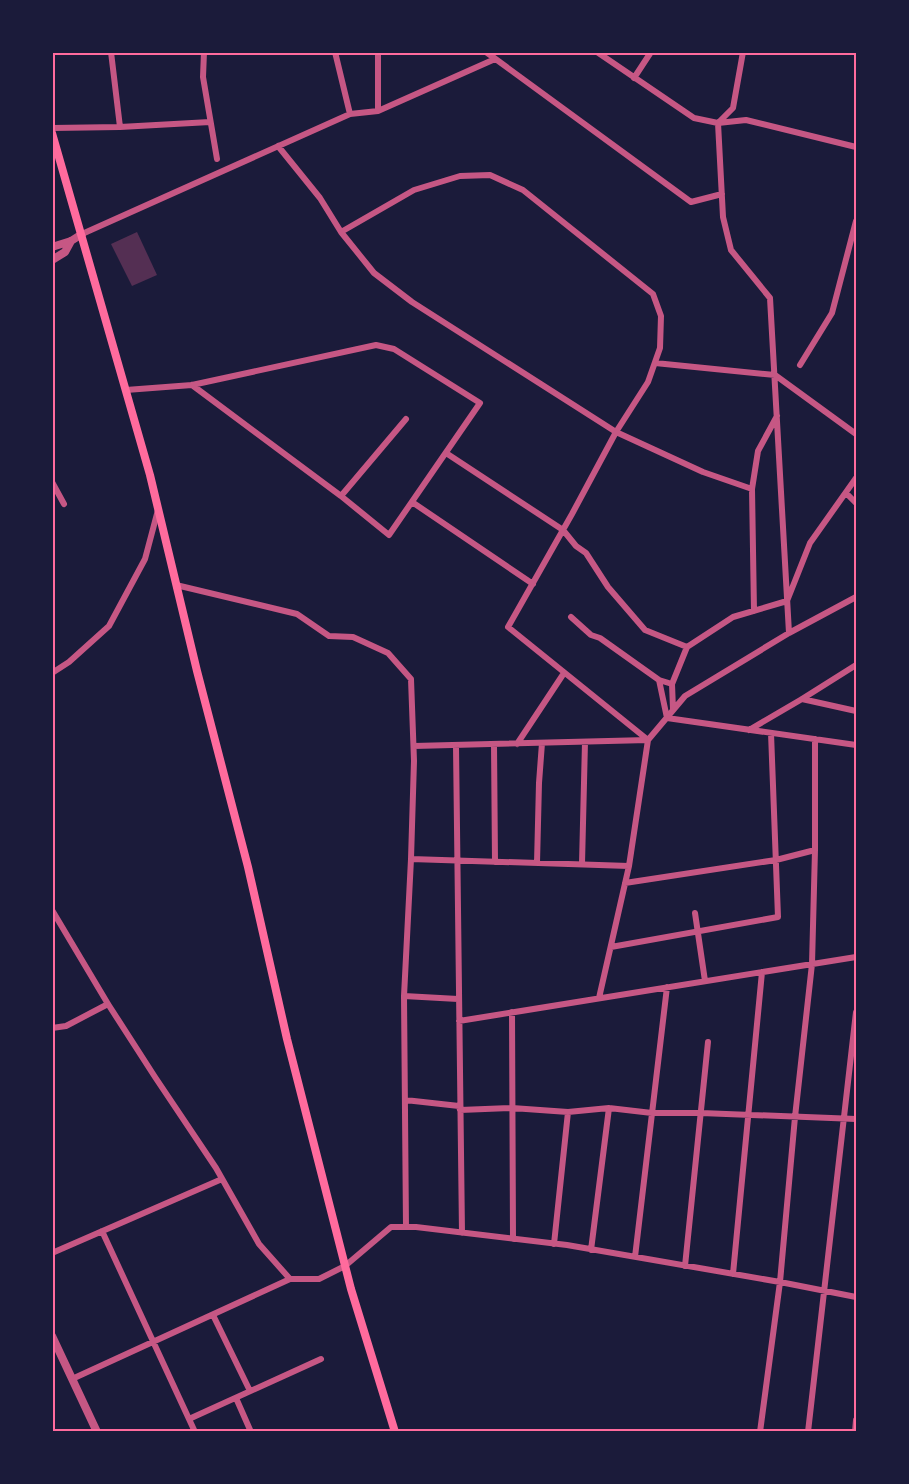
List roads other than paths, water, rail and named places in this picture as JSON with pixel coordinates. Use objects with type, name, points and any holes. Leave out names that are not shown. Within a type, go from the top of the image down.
[{"type":"main road","points":[[52,133],[158,510],[248,867],[287,1040],[345,1266],[395,1431]]},
{"type":"street","points":[[111,52],[120,127]]},
{"type":"street","points":[[204,52],[203,77],[217,159]]},
{"type":"street","points":[[335,52],[350,114]]},
{"type":"street","points":[[378,52],[378,111]]},
{"type":"street","points":[[486,52],[691,202],[722,194]]},
{"type":"street","points":[[597,52],[694,118],[718,123],[746,120],[856,147]]},
{"type":"street","points":[[634,78],[651,52]]},
{"type":"street","points":[[743,52],[733,108],[718,123],[723,217],[731,250],[770,298],[789,633]]},
{"type":"street","points":[[52,247],[70,241],[350,114],[378,111],[495,59]]},
{"type":"street","points":[[52,128],[210,122]]},
{"type":"street","points":[[278,146],[320,198],[340,232],[374,273],[412,302],[616,432],[703,472],[752,489]]},
{"type":"street","points":[[340,232],[414,190],[460,176],[490,175],[523,190],[653,294],[661,316],[660,348],[648,382],[616,432],[508,627],[648,740]]},
{"type":"street","points":[[800,365],[832,313],[856,224]]},
{"type":"street","points":[[52,260],[65,252],[70,241]]},
{"type":"street","points":[[126,390],[192,385],[376,345],[394,349],[480,403],[389,535],[192,385]]},
{"type":"street","points":[[654,363],[775,375],[856,434]]},
{"type":"street","points":[[754,611],[752,489],[758,451],[777,416]]},
{"type":"street","points":[[340,496],[406,419]]},
{"type":"street","points":[[446,453],[563,530],[576,546],[586,553],[608,587],[645,630],[687,647]]},
{"type":"street","points":[[787,601],[810,543],[856,478]]},
{"type":"street","points":[[52,482],[64,504]]},
{"type":"street","points":[[846,493],[856,503]]},
{"type":"street","points":[[412,502],[533,584]]},
{"type":"street","points":[[52,673],[69,662],[109,626],[145,559],[158,510]]},
{"type":"street","points":[[176,585],[297,614],[329,636],[353,637],[388,653],[411,679],[414,746],[404,996],[406,1227]]},
{"type":"street","points":[[599,998],[629,866],[648,740],[685,696],[789,633],[856,597]]},
{"type":"street","points":[[673,709],[672,684],[687,647],[733,617],[787,601]]},
{"type":"street","points":[[571,617],[591,635],[600,638],[659,680],[672,684]]},
{"type":"street","points":[[749,730],[856,665]]},
{"type":"street","points":[[517,744],[564,673]]},
{"type":"street","points":[[659,680],[667,718]]},
{"type":"street","points":[[802,699],[856,711]]},
{"type":"street","points":[[667,718],[856,745]]},
{"type":"street","points":[[610,947],[778,918],[771,733]]},
{"type":"street","points":[[760,1431],[780,1282],[812,964],[815,739]]},
{"type":"street","points":[[414,746],[648,740]]},
{"type":"street","points":[[582,864],[585,742]]},
{"type":"street","points":[[537,863],[542,743]]},
{"type":"street","points":[[494,744],[495,862]]},
{"type":"street","points":[[456,746],[462,1233]]},
{"type":"street","points":[[625,883],[776,860],[815,850]]},
{"type":"street","points":[[411,859],[629,866]]},
{"type":"street","points":[[52,910],[108,1004],[216,1168],[259,1244],[290,1279]]},
{"type":"street","points":[[695,914],[705,981]]},
{"type":"street","points":[[459,1021],[856,957]]},
{"type":"street","points":[[733,1274],[762,972]]},
{"type":"street","points":[[635,1257],[667,987]]},
{"type":"street","points":[[404,996],[458,999]]},
{"type":"street","points":[[52,1028],[66,1026],[108,1004]]},
{"type":"street","points":[[512,1012],[513,1239]]},
{"type":"street","points":[[808,1431],[856,1012]]},
{"type":"street","points":[[684,1266],[708,1042]]},
{"type":"street","points":[[405,1100],[459,1106],[460,1110]]},
{"type":"street","points":[[460,1110],[512,1108],[568,1112],[609,1108],[652,1113],[856,1119]]},
{"type":"street","points":[[591,1250],[609,1108]]},
{"type":"street","points":[[554,1244],[568,1112]]},
{"type":"street","points":[[52,1253],[222,1179]]},
{"type":"street","points":[[72,1379],[290,1279],[319,1280],[345,1266],[391,1227],[416,1227],[554,1244],[856,1297]]},
{"type":"street","points":[[102,1231],[195,1431]]},
{"type":"street","points":[[213,1315],[250,1391]]},
{"type":"street","points":[[52,1336],[97,1431]]},
{"type":"street","points":[[189,1419],[321,1359]]},
{"type":"street","points":[[236,1398],[251,1431]]},
{"type":"street","points":[[855,1431],[856,1420]]}]
